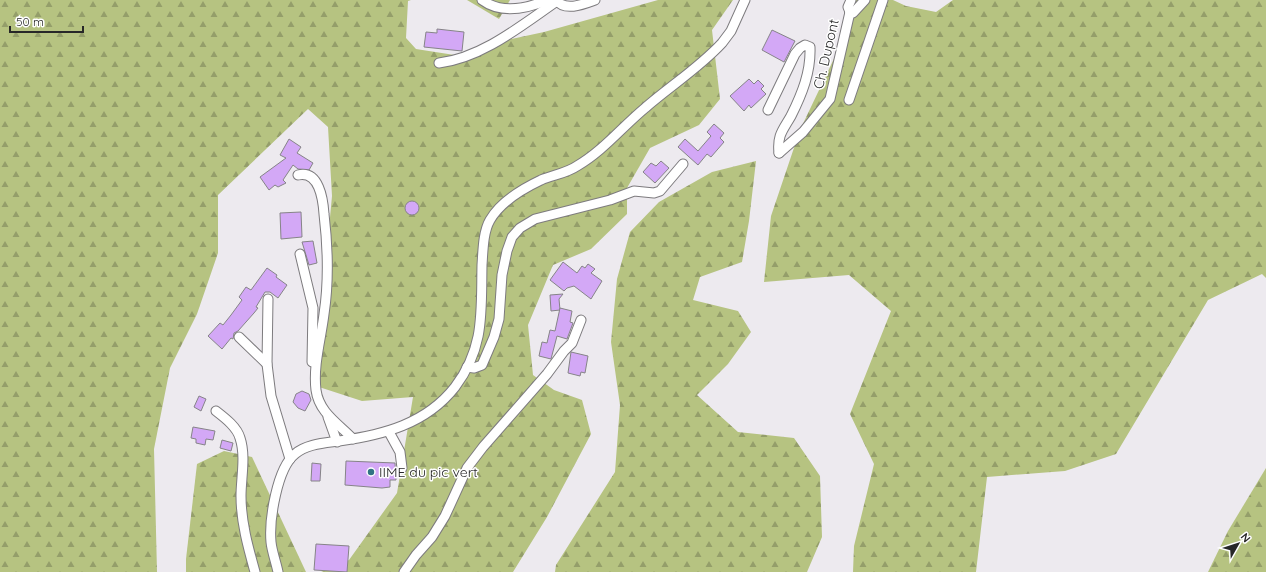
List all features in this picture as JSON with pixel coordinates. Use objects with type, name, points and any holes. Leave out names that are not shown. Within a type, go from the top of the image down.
[{"type":"street","points":[[482,0],[498,9],[527,6],[547,0]]},
{"type":"street","points":[[439,63],[450,62],[492,44],[557,1],[563,6],[576,6],[595,0]]},
{"type":"street","points":[[278,572],[271,541],[273,508],[281,476],[294,454],[307,447],[389,432],[405,426],[431,411],[454,388],[472,358],[480,330],[483,247],[489,222],[498,208],[516,194],[541,180],[576,167],[611,140],[644,108],[722,43],[731,31],[745,0]]},
{"type":"street","name":"Ch. Dupont","points":[[768,110],[795,54],[805,45],[810,47],[810,58],[806,79],[800,96],[778,140],[778,153],[802,132],[830,99],[850,12],[848,7],[851,0]]},
{"type":"street","points":[[850,12],[853,13],[865,0]]},
{"type":"street","points":[[849,100],[883,0]]},
{"type":"street","points":[[467,367],[474,368],[482,365],[494,337],[499,319],[502,275],[507,251],[512,237],[520,228],[535,219],[610,200],[634,191],[654,193],[660,191],[682,164]]},
{"type":"street","points":[[298,175],[311,176],[316,181],[323,202],[328,247],[324,313],[316,374],[316,391]]},
{"type":"street","points":[[300,254],[313,308],[312,359],[316,391],[337,442]]},
{"type":"street","points":[[268,299],[268,364],[271,396],[290,459]]},
{"type":"street","points":[[404,572],[416,555],[432,537],[468,468],[483,447],[547,374],[564,350],[572,343],[581,320]]},
{"type":"street","points":[[239,337],[268,364]]},
{"type":"street","points":[[216,411],[233,425],[240,437],[243,450],[241,497],[243,523],[255,572]]},
{"type":"street","points":[[327,416],[353,439]]},
{"type":"street","points":[[389,432],[400,452],[402,468]]},
{"type":"green space","points":[[0,0],[411,0],[408,1],[406,38],[416,49],[461,56],[507,40],[544,32],[658,0],[733,0],[712,30],[720,99],[699,125],[650,148],[627,188],[627,214],[591,249],[553,265],[528,325],[533,375],[554,390],[582,400],[591,434],[547,517],[513,572],[321,572],[349,560],[397,493],[413,397],[362,401],[319,387],[323,292],[332,196],[328,127],[308,109],[218,195],[218,253],[197,314],[170,368],[154,449],[157,572],[0,572]]},
{"type":"green space","points":[[467,0],[510,0],[499,19]]},
{"type":"green space","points":[[855,0],[893,0],[906,6],[936,12],[953,0],[1266,0],[1266,278],[1262,274],[1208,300],[1116,454],[1065,471],[987,477],[976,572],[853,572],[854,546],[874,464],[850,414],[891,311],[849,275],[764,282],[771,216],[800,130],[840,46]]},
{"type":"green space","points":[[756,161],[749,221],[742,262],[700,277],[693,300],[738,311],[751,332],[728,364],[697,395],[738,432],[794,438],[820,476],[822,537],[807,572],[555,572],[556,565],[615,472],[620,405],[611,342],[617,279],[630,232],[659,202],[712,172]]},
{"type":"green space","points":[[224,451],[252,457],[306,572],[186,572],[186,559],[197,464]]},
{"type":"green space","points":[[1266,468],[1266,572],[1208,572],[1228,531]]},
{"type":"building","points":[[437,29],[464,32],[462,51],[424,47],[426,32],[437,33]]},
{"type":"building","points":[[772,30],[795,41],[784,62],[762,50]]},
{"type":"building","points":[[749,79],[754,84],[758,80],[764,86],[761,89],[766,94],[751,108],[749,105],[744,111],[730,96]]},
{"type":"building","points":[[714,124],[724,133],[720,138],[724,142],[711,157],[707,154],[698,165],[678,147],[685,139],[698,151],[711,136],[707,132]]},
{"type":"building","points":[[289,139],[301,147],[297,153],[313,163],[309,170],[298,169],[293,165],[283,180],[286,183],[278,187],[275,185],[269,190],[260,177],[286,158],[280,155]]},
{"type":"building","points":[[661,161],[669,168],[655,183],[643,172],[651,163],[656,166]]},
{"type":"building","points":[[409,201],[415,201],[419,205],[419,211],[415,215],[409,215],[405,211],[405,205]]},
{"type":"building","points":[[301,212],[302,237],[281,239],[280,213]]},
{"type":"building","points":[[313,241],[317,263],[309,265],[302,242]]},
{"type":"building","points":[[563,262],[577,273],[582,266],[585,268],[588,264],[595,269],[591,273],[602,281],[591,299],[574,286],[567,288],[564,291],[550,280]]},
{"type":"building","points":[[267,268],[287,285],[278,298],[270,292],[265,292],[256,307],[258,308],[238,331],[234,333],[233,339],[231,338],[222,349],[208,336],[220,323],[223,325],[242,300],[239,297],[246,287],[251,290]]},
{"type":"building","points":[[563,294],[559,299],[560,310],[551,311],[550,295]]},
{"type":"building","points":[[560,308],[572,311],[570,322],[573,323],[567,339],[557,336],[551,359],[539,356],[542,342],[547,343],[550,330],[555,331]]},
{"type":"building","points":[[571,352],[588,356],[585,373],[581,372],[580,376],[568,373]]},
{"type":"building","points":[[302,391],[309,394],[311,400],[305,411],[298,408],[293,402],[296,394]]},
{"type":"building","points":[[199,396],[206,399],[201,411],[194,407]]},
{"type":"building","points":[[193,427],[215,431],[213,440],[206,439],[205,445],[196,443],[196,439],[191,438]]},
{"type":"building","points":[[222,440],[233,443],[231,451],[220,448]]},
{"type":"building","name":"IIME du pic vert","points":[[346,461],[395,463],[396,480],[390,480],[390,487],[382,488],[345,485]]},
{"type":"building","points":[[312,463],[321,464],[320,481],[311,481]]},
{"type":"building","points":[[316,544],[349,546],[347,572],[314,570]]},
{"type":"place","name":"IIME du pic vert","points":[[371,472]]}]
